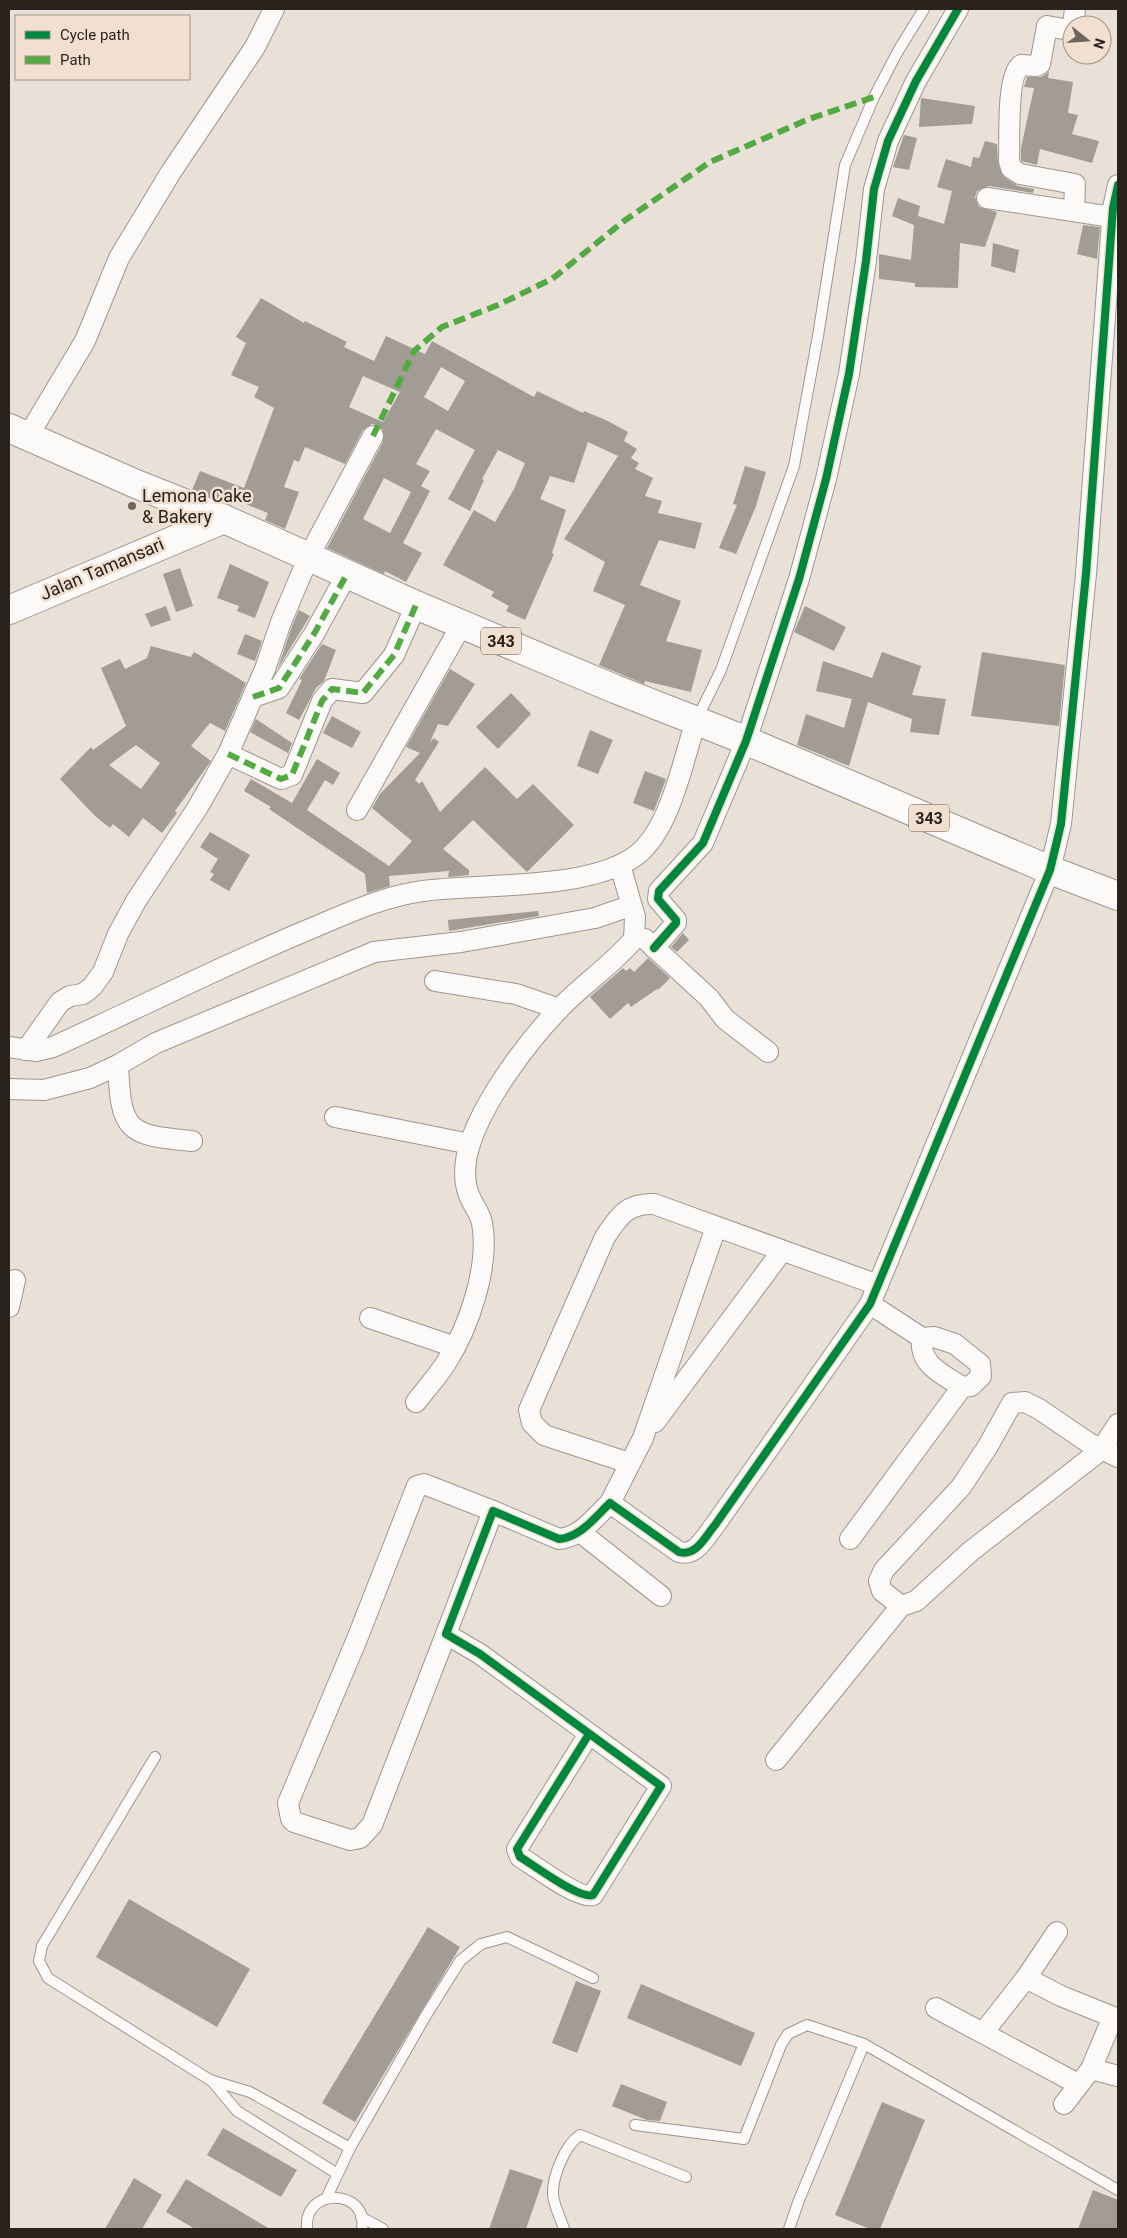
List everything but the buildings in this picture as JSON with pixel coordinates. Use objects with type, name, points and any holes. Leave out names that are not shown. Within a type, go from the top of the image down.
[{"type":"main road","name":"343","points":[[18,432],[136,484],[224,519],[416,605],[615,689],[743,740],[1050,870],[1118,896]]},
{"type":"main road","name":"Jalan Tamansari","points":[[9,610],[39,595],[224,519]]},
{"type":"street","points":[[18,432],[85,341],[119,258],[171,172],[254,47],[274,9]]},
{"type":"street","points":[[654,948],[676,923],[676,920],[658,899],[659,891],[703,843],[743,740],[799,579],[826,478],[849,374],[866,261],[874,189],[888,141],[916,81],[958,9]]},
{"type":"street","points":[[1062,29],[1047,26],[1040,64],[1036,66],[1021,65],[1015,71],[1010,109],[1009,161],[1011,168],[1020,174],[1075,184],[1074,212]]},
{"type":"street","points":[[610,1503],[679,1552],[686,1554],[694,1552],[870,1304],[1050,870],[1061,824],[1084,593],[1113,271],[1118,185]]},
{"type":"street","points":[[987,198],[1074,212],[1115,212]]},
{"type":"street","points":[[17,1049],[60,1002],[70,996],[83,994],[92,988],[103,972],[118,934],[136,902],[198,807],[228,754],[253,697],[281,622],[309,556],[373,436]]},
{"type":"street","points":[[253,697],[279,688],[314,634],[347,574]]},
{"type":"street","points":[[228,754],[281,779],[292,775],[322,701],[332,689],[363,693],[394,655],[416,605]]},
{"type":"street","points":[[358,810],[462,624]]},
{"type":"street","points":[[17,1049],[36,1051],[53,1047],[242,958],[367,906],[421,891],[564,879],[622,871],[642,850],[659,827],[699,722]]},
{"type":"street","points":[[416,1402],[456,1347],[482,1274],[486,1243],[481,1220],[467,1191],[465,1169],[470,1144],[486,1109],[518,1058],[559,1009],[634,939],[636,931],[635,917],[622,871]]},
{"type":"street","points":[[9,1089],[44,1090],[90,1078],[118,1065],[156,1043],[374,952],[461,942],[595,918],[629,901]]},
{"type":"street","points":[[636,931],[709,998],[725,1019],[768,1052]]},
{"type":"street","points":[[435,981],[516,994],[559,1009]]},
{"type":"street","points":[[118,1065],[120,1103],[125,1118],[141,1134],[157,1138],[192,1141]]},
{"type":"street","points":[[334,1117],[470,1144]]},
{"type":"street","points":[[629,1463],[544,1435],[532,1423],[529,1410],[605,1237],[615,1221],[630,1207],[639,1203],[654,1204],[878,1285]]},
{"type":"street","points":[[643,1438],[716,1227]]},
{"type":"street","points":[[493,1512],[372,1825],[360,1838],[350,1840],[294,1822],[291,1819],[288,1803],[357,1639],[417,1486],[424,1484],[559,1538],[580,1532],[610,1503],[643,1438],[782,1251]]},
{"type":"street","points":[[9,1307],[15,1280]]},
{"type":"street","points":[[870,1304],[922,1338],[934,1337],[955,1344],[980,1364],[981,1376],[971,1386],[962,1386],[924,1359],[921,1350],[922,1338]]},
{"type":"street","points":[[370,1318],[456,1347]]},
{"type":"street","points":[[850,1539],[962,1386]]},
{"type":"street","points":[[901,1606],[882,1591],[879,1581],[884,1570],[961,1487],[988,1446],[1012,1403],[1025,1402],[1039,1409],[1110,1453]]},
{"type":"street","points":[[776,1760],[901,1606],[916,1601],[971,1552],[1110,1453],[1118,1424]]},
{"type":"street","points":[[580,1532],[661,1596]]},
{"type":"street","points":[[446,1634],[480,1654],[661,1786],[593,1895],[589,1896],[574,1891],[520,1857],[517,1849],[589,1734]]},
{"type":"street","points":[[983,2033],[1026,1978],[1057,1932]]},
{"type":"street","points":[[1026,1978],[1061,1996],[1116,2016],[1091,2069],[1064,2104]]},
{"type":"street","points":[[936,2008],[1078,2084]]},
{"type":"street","points":[[1091,2069],[1118,2076]]},
{"type":"lane","points":[[699,722],[721,670],[794,466],[846,165],[874,98],[898,50],[924,9]]},
{"type":"lane","points":[[155,1757],[42,1946],[39,1961],[48,1978],[210,2080],[250,2092],[350,2148]]},
{"type":"lane","points":[[326,2199],[336,2173],[350,2148],[425,2017],[460,1961],[481,1944],[508,1937],[593,1978]]},
{"type":"lane","points":[[635,2125],[744,2138],[781,2045],[788,2034],[807,2025],[864,2044],[1118,2190]]},
{"type":"lane","points":[[789,2229],[799,2200],[864,2044]]},
{"type":"lane","points":[[210,2080],[238,2111],[336,2173]]},
{"type":"lane","points":[[564,2229],[553,2196],[554,2184],[572,2140],[580,2135],[686,2177]]},
{"type":"lane","points":[[307,2229],[308,2216],[312,2208],[326,2199],[344,2199],[358,2209],[362,2229]]},
{"type":"lane","points":[[361,2217],[383,2229]]},
{"type":"marked path","points":[[373,436],[414,351],[442,327],[498,305],[552,279],[624,221],[710,162],[809,119],[874,97]]},
{"type":"marked path","points":[[253,697],[279,688],[314,634],[347,574]]},
{"type":"marked path","points":[[228,754],[281,779],[292,775],[322,701],[332,689],[363,693],[394,655],[416,605]]},
{"type":"cycle path","points":[[654,948],[676,923],[676,920],[658,899],[659,891],[703,843],[746,741],[799,579],[826,479],[849,374],[866,261],[874,189],[888,141],[916,81],[958,9]]},
{"type":"cycle path","points":[[589,1734],[517,1849],[520,1857],[556,1881],[578,1892],[593,1895],[661,1786],[480,1654],[446,1634],[493,1511],[559,1539],[581,1530],[610,1503],[679,1552],[685,1553],[695,1549],[715,1525],[870,1304],[1050,870],[1061,824],[1086,574],[1113,208],[1118,185]]},
{"type":"place","name":"Lemona Cake & Bakery","points":[[132,506]]}]
